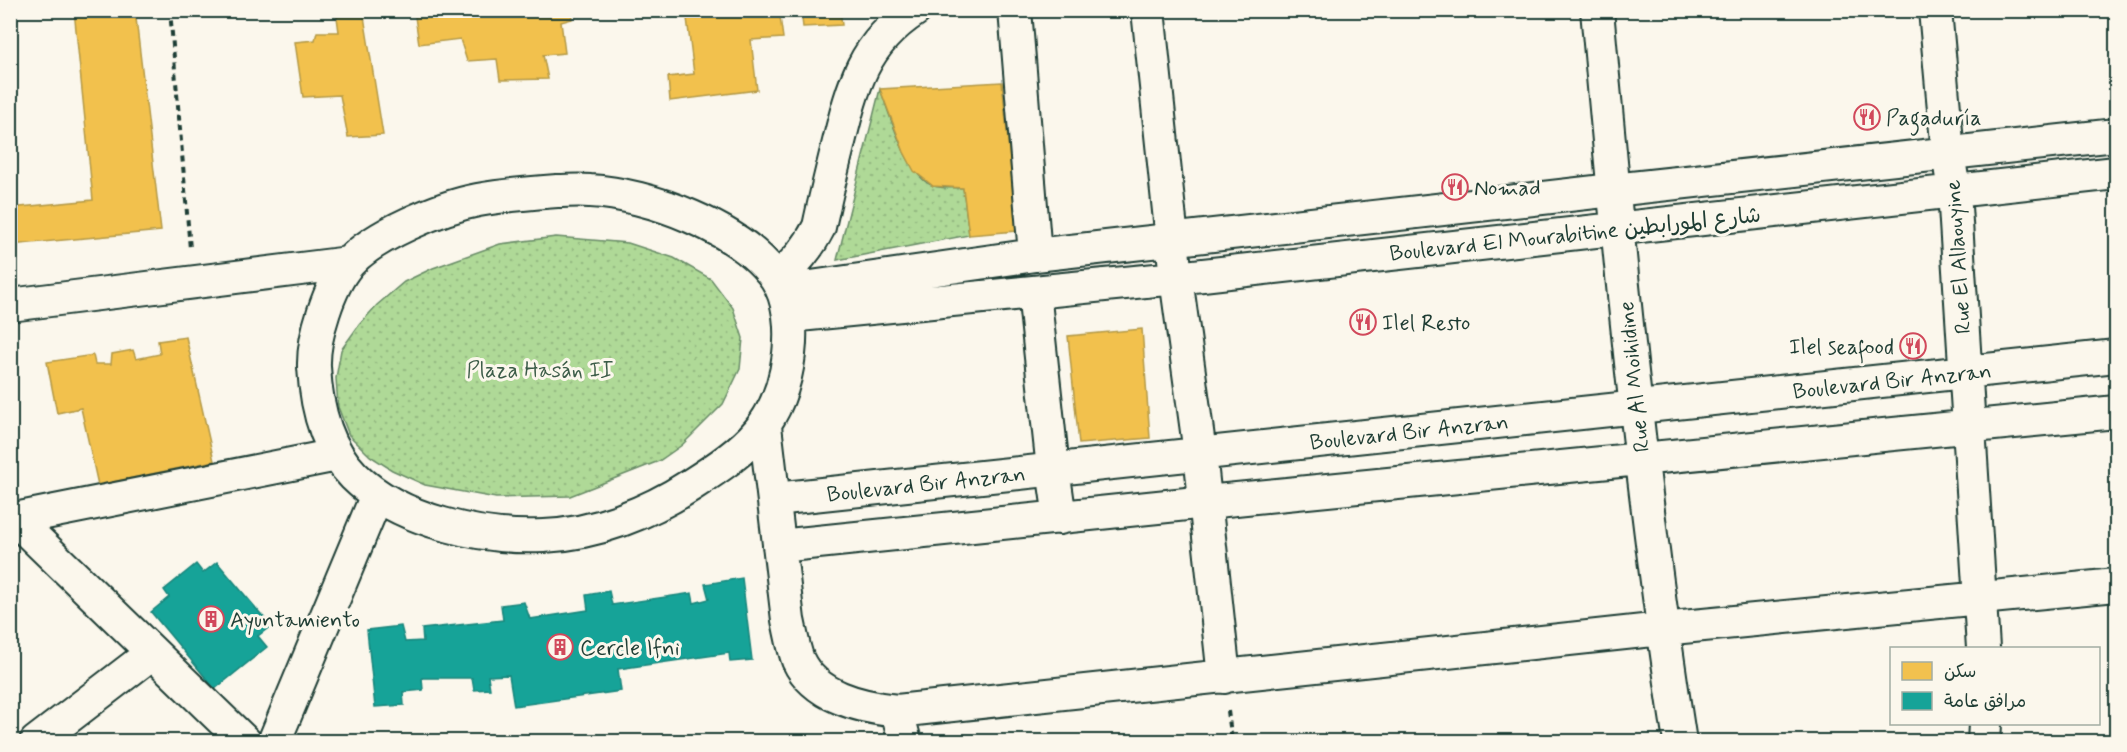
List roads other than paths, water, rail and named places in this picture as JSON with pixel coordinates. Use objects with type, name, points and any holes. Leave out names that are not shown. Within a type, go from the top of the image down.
[{"type":"street","points":[[783,295],[795,262],[810,245],[819,227],[848,104],[861,69],[881,39],[897,22],[915,10]]},
{"type":"street","points":[[1015,10],[1035,255]]},
{"type":"street","points":[[1149,10],[1176,278],[1206,502],[1224,677]]},
{"type":"street","name":"Rue Al Moihidine","points":[[1597,10],[1634,406],[1662,630],[1680,741]]},
{"type":"street","name":"Rue El Allaouyine","points":[[1935,10],[1948,153],[1954,191],[1983,647]]},
{"type":"street","name":"Boulevard El Mourabitine شارع المورابطين","points":[[783,295],[1035,255],[2116,135]]},
{"type":"street","name":"Boulevard El Mourabitine شارع المورابطين","points":[[783,295],[1034,292],[2116,173]]},
{"type":"street","points":[[592,191],[657,204],[719,230],[742,244],[764,263],[783,295],[791,341],[788,369],[779,400],[765,426],[740,451],[676,495],[645,510],[583,531],[546,536],[509,536],[465,530],[431,521],[377,495],[353,476],[337,454],[324,425],[316,392],[314,357],[319,325],[332,291],[349,263],[374,243],[400,228],[474,201],[514,194],[592,191]]},
{"type":"street","points":[[10,305],[349,263]]},
{"type":"street","points":[[1034,292],[1060,518]]},
{"type":"street","name":"Boulevard Bir Anzran","points":[[775,499],[2116,356]]},
{"type":"street","points":[[779,546],[2116,412]]},
{"type":"street","points":[[765,426],[788,620],[794,649],[800,663],[812,679],[831,693],[852,704],[897,711],[1662,630],[2116,585]]},
{"type":"street","points":[[13,520],[337,454]]},
{"type":"street","points":[[274,741],[377,495]]},
{"type":"street","points":[[13,520],[245,741]]},
{"type":"street","points":[[36,741],[152,653]]},
{"type":"street","points":[[897,711],[905,741]]},
{"type":"street","points":[[1984,741],[1985,725]]},
{"type":"place","name":"Pagaduría","points":[[1867,117]]},
{"type":"place","name":"Nomad","points":[[1455,187]]},
{"type":"place","name":"Ilel Resto","points":[[1363,322]]},
{"type":"place","name":"Ilel seafood","points":[[1913,346]]},
{"type":"place","name":"Ayuntamiento","points":[[211,619]]},
{"type":"place","name":"Cercle Ifni","points":[[560,647]]},
{"type":"park label","name":"Plaza Hasán II","points":[[540,369]]}]
